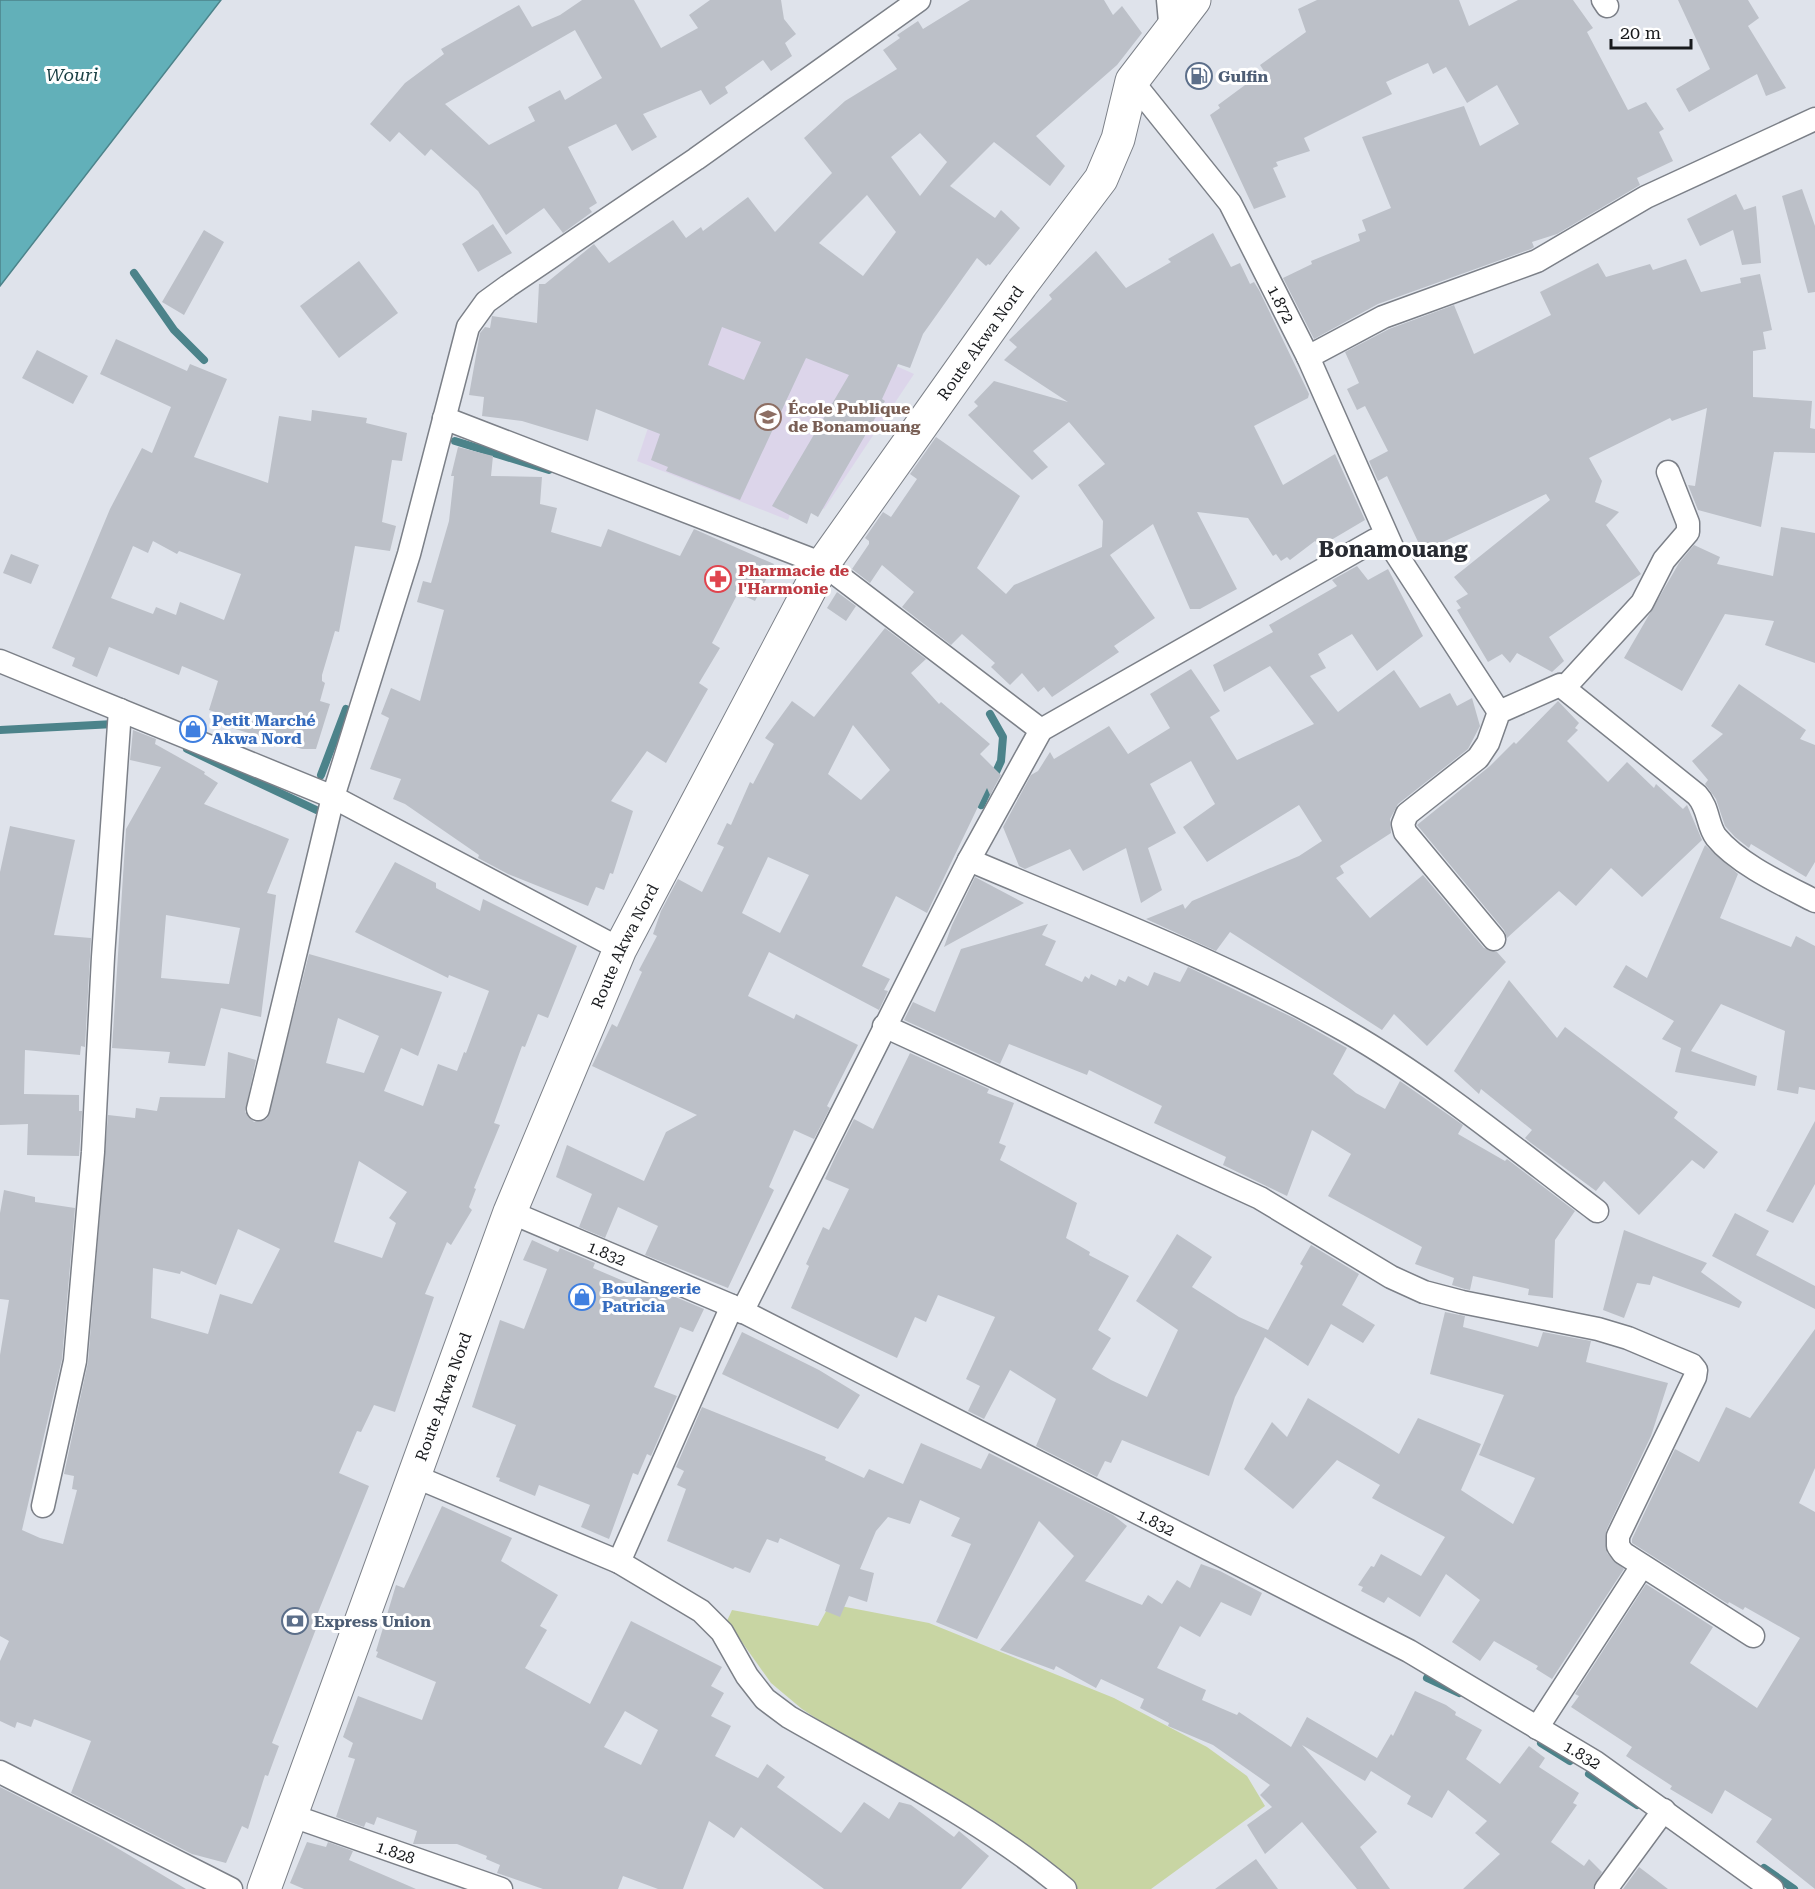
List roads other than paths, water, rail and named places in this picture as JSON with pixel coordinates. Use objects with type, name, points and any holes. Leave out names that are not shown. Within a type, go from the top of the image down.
[{"type":"main road","points":[[1132,81],[1194,0]]},
{"type":"main road","name":"Route Akwa Nord","points":[[264,1889],[510,1212],[620,949],[823,564],[1021,285],[1101,179],[1118,139],[1132,81]]},
{"type":"street","points":[[258,1109],[333,797],[409,554],[468,327],[486,302],[696,159],[919,0]]},
{"type":"street","points":[[1168,0],[1171,33]]},
{"type":"street","name":"1.872","points":[[1132,81],[1230,203],[1308,357],[1392,549],[1499,712]]},
{"type":"street","points":[[1308,357],[1383,317],[1537,261],[1646,197],[1815,119]]},
{"type":"street","points":[[444,418],[823,564],[1041,730]]},
{"type":"street","points":[[1564,687],[1642,603],[1664,560],[1688,532],[1688,524],[1668,472]]},
{"type":"street","points":[[619,1562],[737,1309],[969,860],[1041,730],[1370,542],[1380,541],[1392,549]]},
{"type":"street","points":[[0,661],[333,797],[620,949]]},
{"type":"street","points":[[1494,939],[1405,832],[1403,824],[1407,814],[1478,758],[1488,743],[1499,712],[1553,687],[1564,687],[1697,795],[1709,815],[1715,836],[1730,850],[1762,873],[1815,901]]},
{"type":"street","points":[[43,1506],[75,1361],[93,1152],[103,957],[120,710]]},
{"type":"street","points":[[969,860],[1229,972],[1347,1032],[1431,1086],[1597,1211]]},
{"type":"street","points":[[884,1026],[1260,1198],[1391,1277],[1425,1292],[1462,1302],[1598,1329],[1628,1338],[1692,1365],[1696,1370],[1695,1377],[1618,1536],[1618,1546],[1623,1554],[1753,1636]]},
{"type":"street","name":"1.832","points":[[510,1212],[737,1309],[1409,1651],[1595,1762],[1772,1889]]},
{"type":"street","points":[[414,1476],[619,1562],[712,1620],[747,1676],[765,1699],[789,1717],[963,1816],[1017,1851],[1065,1889]]},
{"type":"street","points":[[1537,1728],[1642,1566]]},
{"type":"street","points":[[0,1772],[231,1889]]},
{"type":"street","points":[[1606,1889],[1664,1810]]},
{"type":"street","name":"1.828","points":[[290,1815],[501,1889]]},
{"type":"water","name":"Wouri","points":[[0,0],[221,0],[0,286]]},
{"type":"waterway","points":[[134,273],[174,330],[204,360]]},
{"type":"waterway","points":[[455,441],[549,470]]},
{"type":"waterway","points":[[321,775],[346,709]]},
{"type":"waterway","points":[[981,805],[1001,761],[1003,737],[990,714]]},
{"type":"waterway","points":[[0,730],[114,724]]},
{"type":"waterway","points":[[187,749],[327,815]]},
{"type":"waterway","points":[[1427,1678],[1459,1693]]},
{"type":"waterway","points":[[1541,1743],[1570,1761]]},
{"type":"waterway","points":[[1589,1774],[1637,1805]]},
{"type":"waterway","points":[[1764,1868],[1794,1889]]},
{"type":"place","name":"Gulfin","points":[[1199,76]]},
{"type":"place","name":"École Publique de Bonamouang","points":[[768,417]]},
{"type":"place","name":"Pharmacie de l'Harmonie","points":[[718,579]]},
{"type":"place","name":"Petit Marché Akwa Nord","points":[[193,729]]},
{"type":"place","name":"Boulangerie Patricia","points":[[582,1297]]},
{"type":"place","name":"Express Union","points":[[295,1621]]},
{"type":"district","name":"Bonamouang","points":[[1393,549]]}]
